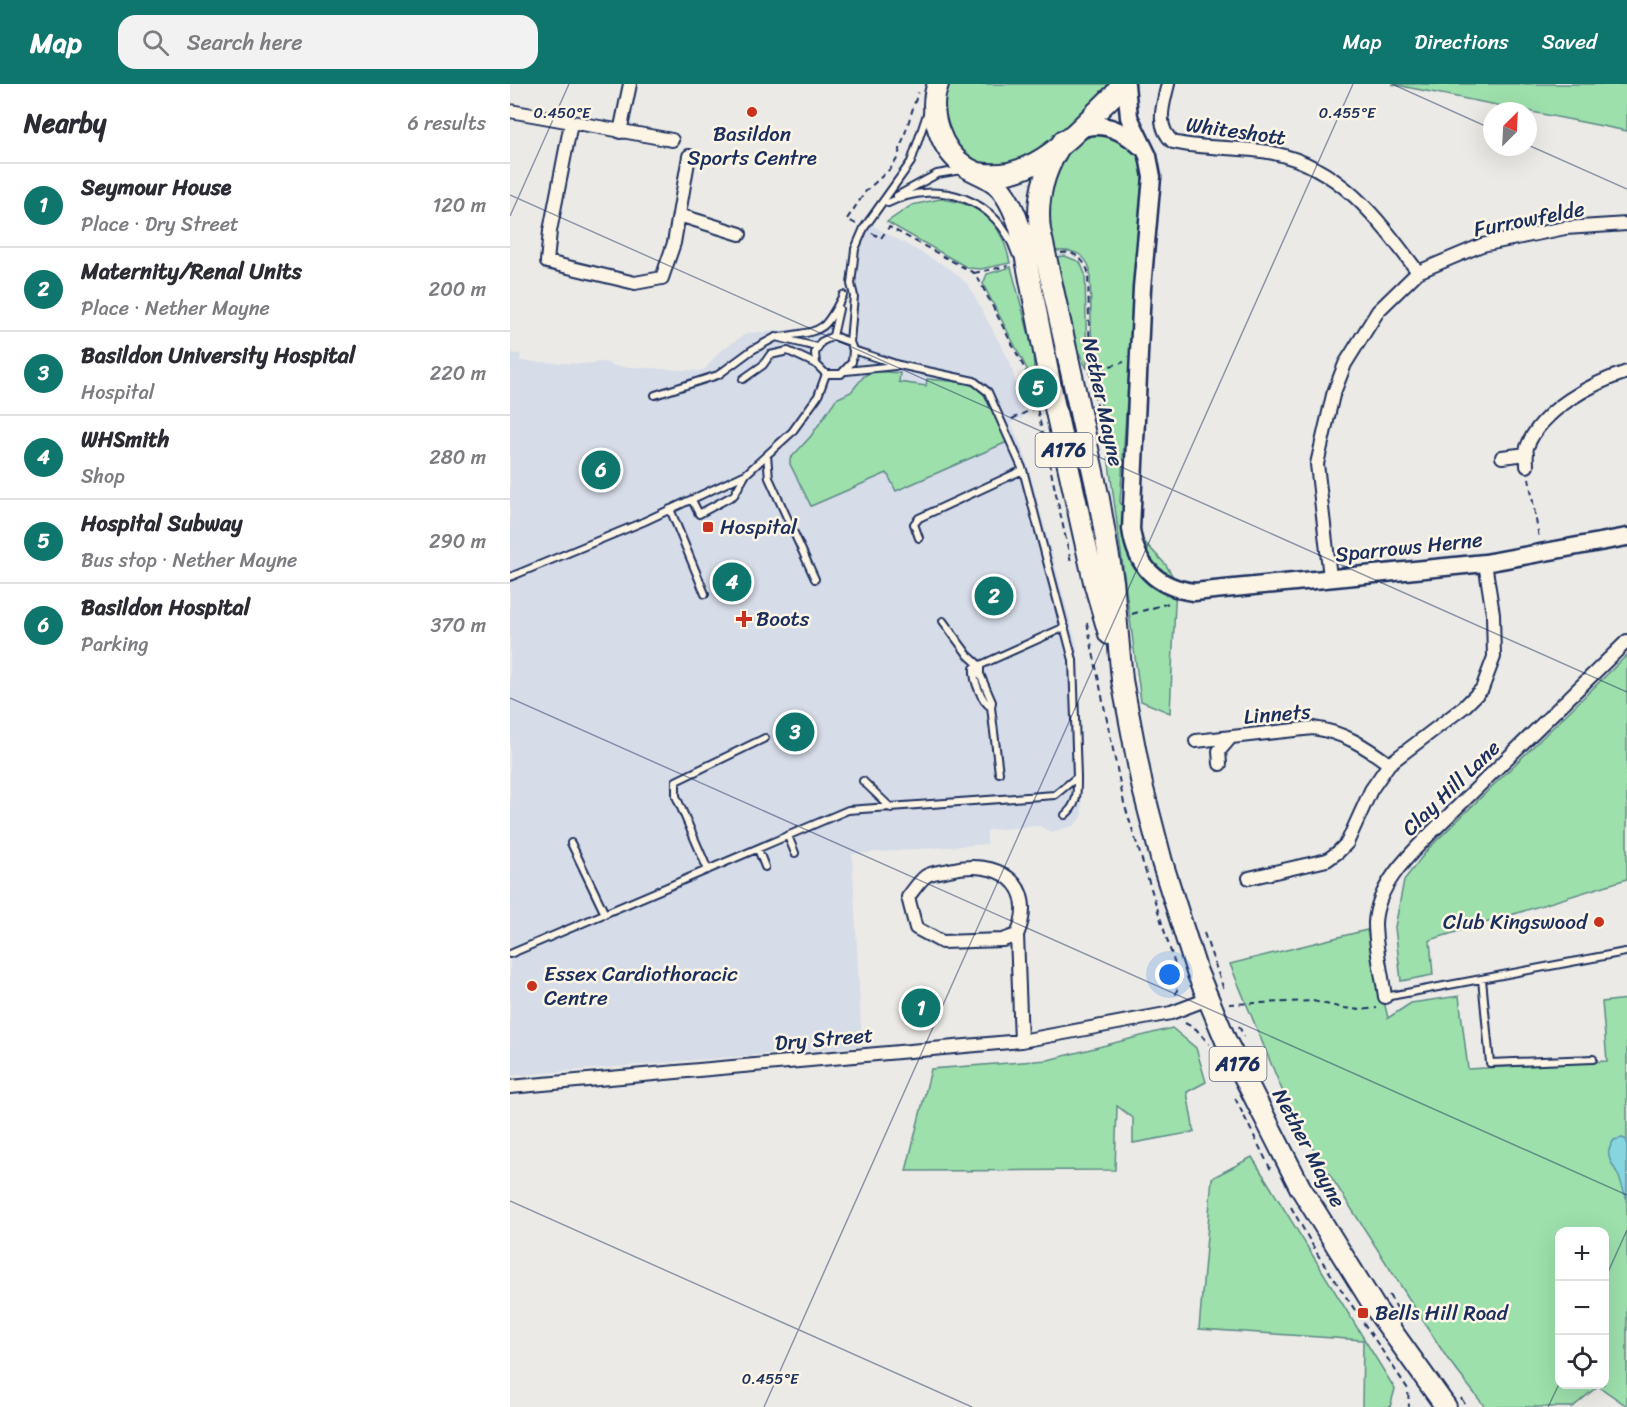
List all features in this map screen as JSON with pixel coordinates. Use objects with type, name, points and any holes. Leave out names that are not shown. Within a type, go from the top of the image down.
[{"type":"main road","name":"Nether Mayne","points":[[977,172],[1004,174],[1034,165],[1124,84]]},
{"type":"main road","name":"Nether Mayne","points":[[932,85],[941,137],[958,161],[996,184],[1014,211],[1024,244],[1035,315],[1095,586],[1122,680],[1142,785],[1159,851],[1216,996],[1305,1196],[1376,1309],[1449,1404]]},
{"type":"main road","name":"Nether Mayne","points":[[1068,136],[1050,164],[1044,180],[1039,217],[1099,499],[1113,581],[1122,680]]},
{"type":"street","points":[[620,132],[630,84]]},
{"type":"street","points":[[1124,84],[1129,117],[1148,156]]},
{"type":"street","name":"Whiteshott","points":[[1168,84],[1161,117],[1162,129],[1173,142],[1273,153],[1297,159],[1319,170],[1360,199],[1418,272]]},
{"type":"street","points":[[510,111],[672,140]]},
{"type":"street","points":[[571,123],[550,231],[547,262],[635,283],[663,278],[674,243],[689,156]]},
{"type":"street","points":[[1068,136],[1095,126],[1114,129],[1131,138],[1148,156]]},
{"type":"street","name":"Sparrows Herne","points":[[1148,156],[1152,177],[1137,374],[1132,536],[1137,557],[1155,579],[1173,588],[1194,592],[1485,563],[1627,537]]},
{"type":"street","points":[[679,215],[740,234]]},
{"type":"street","name":"Furrowfelde","points":[[1330,577],[1317,464],[1333,394],[1345,364],[1378,311],[1418,272],[1482,245],[1566,228],[1627,224]]},
{"type":"street","points":[[1502,457],[1527,460],[1527,449],[1540,424],[1558,409],[1589,390],[1627,372]]},
{"type":"street","points":[[1249,878],[1327,860],[1338,852],[1347,843],[1371,790],[1389,764],[1464,707],[1482,688],[1494,657],[1493,614],[1485,563]]},
{"type":"street","name":"Clay Hill Lane","points":[[1385,997],[1375,922],[1381,899],[1389,882],[1406,859],[1434,830],[1627,641]]},
{"type":"street","name":"Linnets","points":[[1196,741],[1292,729],[1328,730],[1359,742],[1389,764]]},
{"type":"street","points":[[1220,764],[1219,751],[1231,737]]},
{"type":"street","points":[[1017,935],[1003,940],[942,942],[916,928],[908,897],[927,875],[967,866],[1005,874],[1022,892],[1024,919],[1017,935],[1021,1041]]},
{"type":"street","name":"Dry Street","points":[[510,1087],[1021,1041],[1171,1013],[1216,996]]},
{"type":"lane","points":[[846,371],[852,362],[854,350],[850,342],[854,296],[851,284],[855,249],[871,219],[911,162],[932,85]]},
{"type":"lane","points":[[871,219],[888,203],[937,174],[959,169],[977,172]]},
{"type":"lane","points":[[888,203],[899,198],[929,192],[960,197],[988,211],[999,220],[1012,241],[1035,315]]},
{"type":"lane","points":[[656,395],[718,375],[776,337],[816,330],[829,324],[851,284]]},
{"type":"lane","points":[[776,337],[817,347],[833,336],[843,295]]},
{"type":"lane","points":[[833,336],[850,342]]},
{"type":"lane","points":[[816,364],[817,347]]},
{"type":"lane","points":[[854,350],[899,365],[974,381],[988,392],[1023,470],[1073,660],[1077,799],[1073,809],[1065,815]]},
{"type":"lane","points":[[743,379],[763,365],[770,355],[788,351],[816,364],[826,374],[835,375],[846,371],[899,365]]},
{"type":"lane","points":[[510,577],[692,500],[746,474],[798,423],[818,396],[826,374]]},
{"type":"lane","points":[[767,455],[768,478],[815,579]]},
{"type":"lane","points":[[918,538],[915,524],[919,518],[1023,470]]},
{"type":"lane","points":[[692,500],[699,514],[734,495],[746,474]]},
{"type":"lane","points":[[670,509],[705,594]]},
{"type":"lane","points":[[943,621],[968,656],[980,666]]},
{"type":"lane","points":[[980,666],[1065,627]]},
{"type":"lane","points":[[980,666],[980,674],[992,702],[999,773]]},
{"type":"lane","points":[[708,870],[676,796],[676,782],[765,738]]},
{"type":"lane","points":[[510,954],[848,810],[1055,795],[1077,777]]},
{"type":"lane","points":[[863,781],[891,808]]},
{"type":"lane","points":[[788,836],[795,853]]},
{"type":"lane","points":[[570,843],[605,914]]},
{"type":"lane","points":[[758,849],[765,867]]},
{"type":"lane","points":[[1385,997],[1625,952]]},
{"type":"lane","points":[[1482,979],[1490,1062],[1593,1059]]},
{"type":"path","points":[[847,219],[866,191],[891,168],[897,159],[932,85]]},
{"type":"path","points":[[880,238],[889,227],[974,273],[1031,381],[1072,565]]},
{"type":"path","points":[[1058,254],[1074,254],[1081,259],[1088,271],[1090,372],[1097,414]]},
{"type":"path","points":[[974,273],[1008,266]]},
{"type":"path","points":[[1090,372],[1127,361]]},
{"type":"path","points":[[1014,418],[1036,407]]},
{"type":"path","points":[[1527,460],[1541,553]]},
{"type":"path","points":[[1128,615],[1170,603]]},
{"type":"path","points":[[1087,622],[1124,803],[1177,971],[1179,981],[1175,996]]},
{"type":"path","points":[[1202,929],[1216,996]]},
{"type":"path","points":[[1233,1012],[1229,1004],[1253,1001],[1271,1003],[1313,1001],[1360,1010],[1376,1008],[1385,997]]},
{"type":"path","points":[[1236,1020],[1248,1045]]},
{"type":"path","points":[[1389,1295],[1401,1313]]},
{"type":"path","points":[[1449,1404],[1467,1407]]},
{"type":"shaded area","points":[[870,224],[952,270],[969,286],[1010,362],[1025,416],[1011,423],[1025,455],[1077,646],[1082,817],[1073,826],[1051,832],[1040,826],[987,830],[987,844],[852,854],[862,1046],[510,1076],[510,353],[521,354],[520,361],[582,364],[605,362],[614,366],[699,371],[705,369],[720,351],[747,333],[800,329],[812,336],[824,325],[844,335],[858,249]]},
{"type":"green space","points":[[950,84],[1113,84],[1092,106],[1040,148],[1010,164],[994,166],[980,164],[965,154],[952,137],[946,124],[944,110],[945,97]]},
{"type":"green space","points":[[1391,84],[1627,84],[1627,131],[1537,113],[1537,102],[1483,102]]},
{"type":"green space","points":[[1094,135],[1110,137],[1124,143],[1135,152],[1143,166],[1120,502],[1140,537],[1166,565],[1176,582],[1170,713],[1141,701],[1101,404],[1092,365],[1090,269],[1084,258],[1076,253],[1054,251],[1051,235],[1050,201],[1058,168],[1079,143]]},
{"type":"green space","points":[[940,199],[968,205],[988,218],[1002,237],[1010,263],[981,269],[968,268],[887,222],[912,205]]},
{"type":"green space","points":[[1065,256],[1080,262],[1085,274],[1087,369],[1073,340],[1056,257]]},
{"type":"green space","points":[[1011,267],[1033,350],[1034,370],[1028,371],[983,284],[987,274]]},
{"type":"green space","points":[[873,371],[900,373],[899,382],[926,386],[927,379],[974,386],[990,403],[1007,442],[896,491],[887,473],[811,506],[790,464],[790,459],[811,436],[836,399],[851,392],[864,376]]},
{"type":"green space","points":[[1627,655],[1627,879],[1430,940],[1433,975],[1401,981],[1395,927],[1404,880],[1428,849]]},
{"type":"green space","points":[[1367,930],[1388,1018],[1411,1003],[1459,996],[1468,1069],[1607,1061],[1602,1002],[1627,999],[1627,1406],[1602,1389],[1609,1389],[1609,1227],[1555,1227],[1555,1389],[1594,1389],[1573,1407],[1485,1407],[1447,1358],[1294,1119],[1230,964]]},
{"type":"green space","points":[[1172,1028],[1196,1048],[1206,1082],[1187,1092],[1194,1132],[1133,1143],[1133,1118],[1117,1106],[1115,1170],[906,1171],[931,1069],[1048,1060]]},
{"type":"green space","points":[[1252,1157],[1395,1389],[1390,1407],[1362,1407],[1363,1340],[1199,1329],[1212,1178]]},
{"type":"water","points":[[1622,1138],[1627,1140],[1627,1199],[1609,1154],[1614,1140]]},
{"type":"place","name":"Basildon Sports Centre","points":[[752,112]]},
{"type":"place","name":"Hospital Subway","points":[[1038,388]]},
{"type":"place","name":"Basildon Hospital","points":[[601,470]]},
{"type":"place","name":"Hospital","points":[[708,527]]},
{"type":"place","name":"WHSmith","points":[[732,582]]},
{"type":"place","name":"Maternity/Renal Units","points":[[994,596]]},
{"type":"place","name":"Boots","points":[[744,619]]},
{"type":"place","name":"Basildon University Hospital","points":[[795,732]]},
{"type":"place","name":"Club Kingswood","points":[[1599,922]]},
{"type":"place","name":"Essex Cardiothoracic Centre","points":[[532,986]]},
{"type":"place","name":"Seymour House","points":[[921,1008]]},
{"type":"place","name":"Bells Hill Road","points":[[1363,1313]]}]
